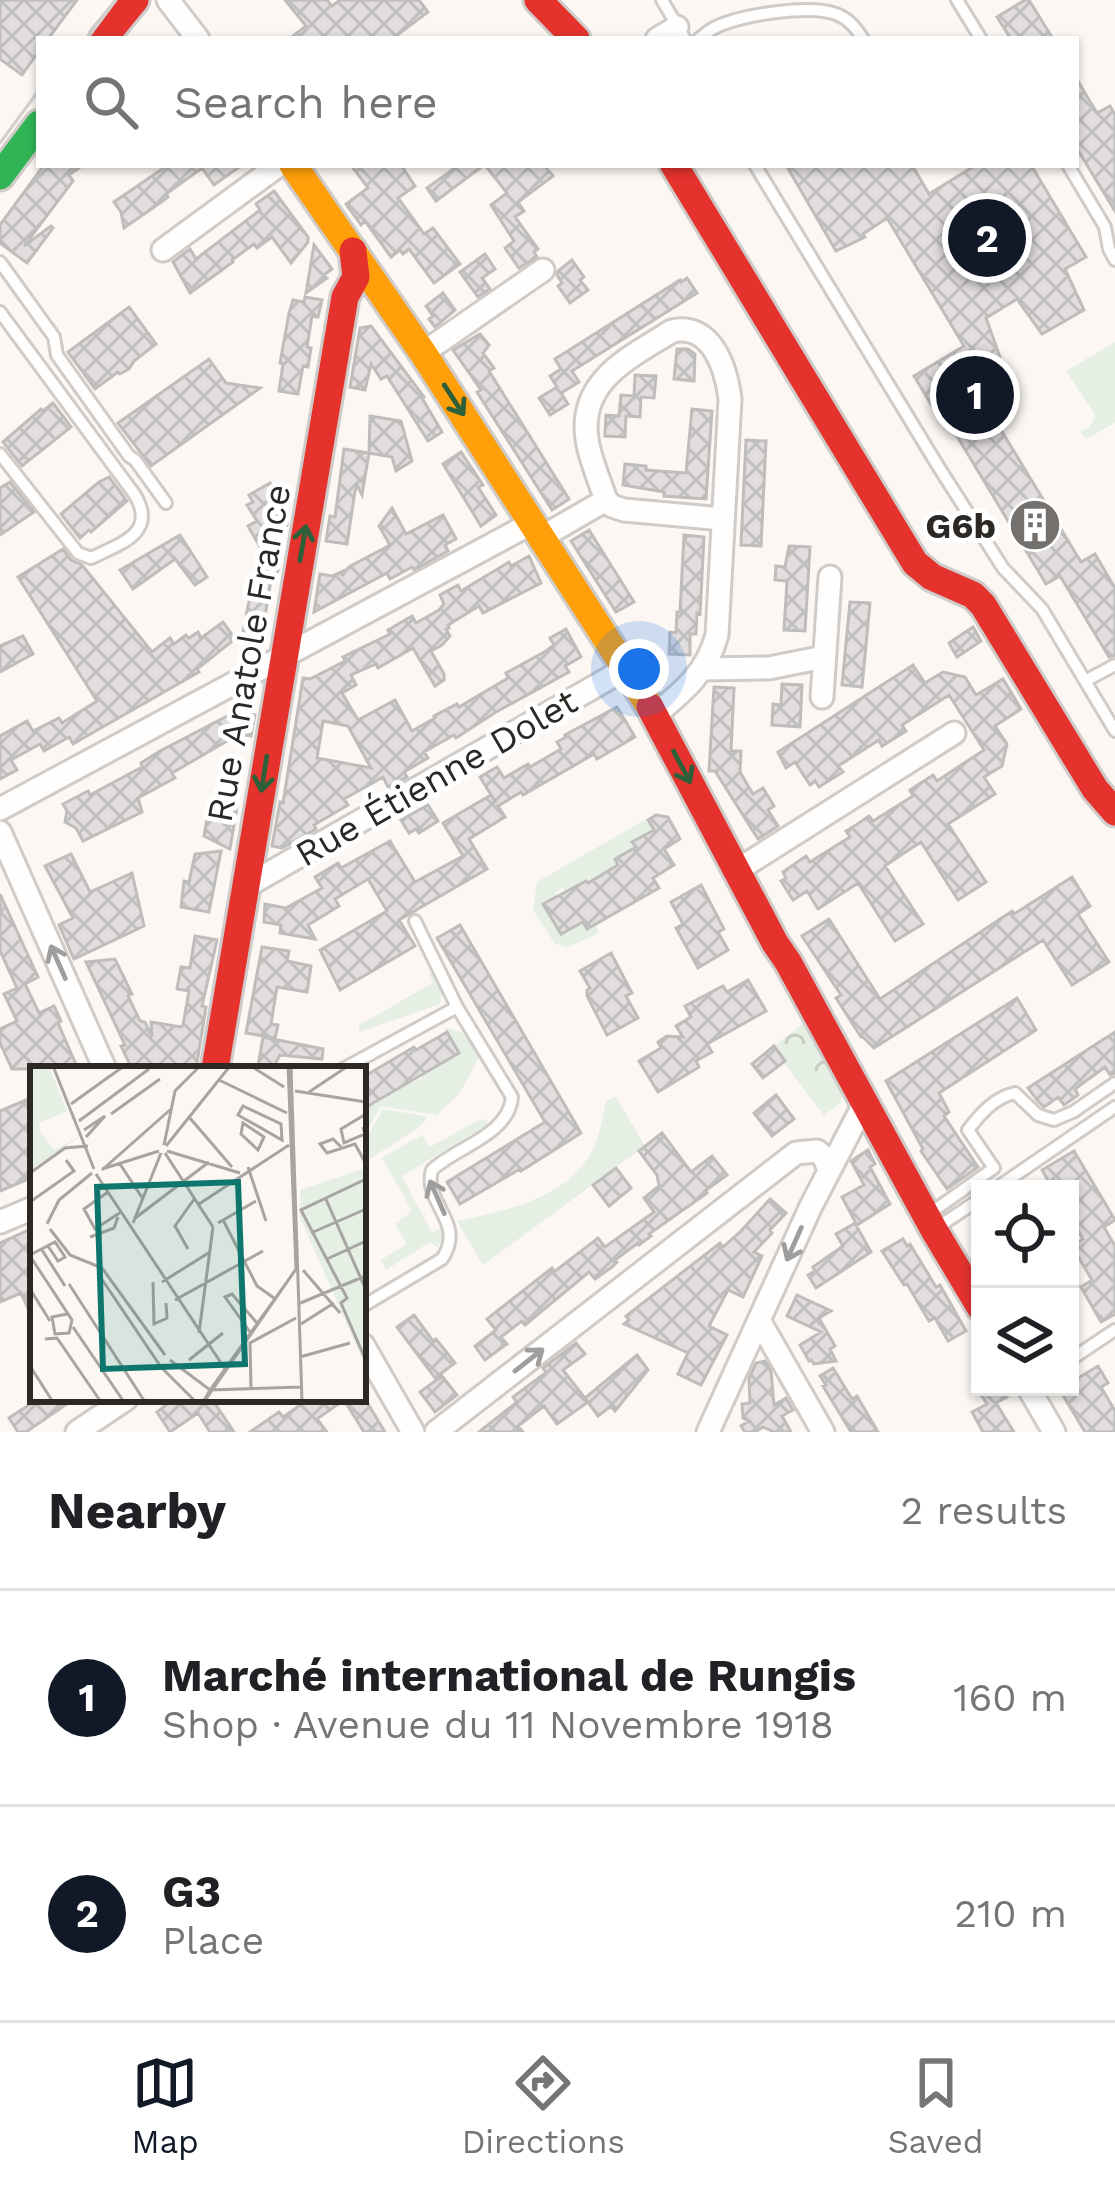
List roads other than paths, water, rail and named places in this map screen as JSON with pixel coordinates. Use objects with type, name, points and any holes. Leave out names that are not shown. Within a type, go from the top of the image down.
[{"type":"street","points":[[105,36],[135,0]]},
{"type":"street","points":[[168,0],[196,36]]},
{"type":"street","points":[[538,0],[573,36]]},
{"type":"street","points":[[0,176],[36,128]]},
{"type":"street","points":[[163,250],[275,168]]},
{"type":"street","points":[[295,168],[423,353],[627,668],[724,852],[971,1292]]},
{"type":"street","points":[[676,168],[916,562],[932,577],[983,605],[1095,789],[1115,812]]},
{"type":"street","name":"Rue Anatole France","points":[[215,1066],[345,297],[356,277],[353,251]]},
{"type":"street","points":[[423,353],[543,270]]},
{"type":"street","points":[[655,715],[678,698],[704,668],[717,635],[730,398],[721,361],[703,335],[690,329],[672,331],[616,365],[598,388],[586,436],[612,506],[722,519]]},
{"type":"street","points":[[0,809],[283,658],[606,500]]},
{"type":"street","points":[[822,698],[830,577]]},
{"type":"street","points":[[704,668],[769,668],[824,657]]},
{"type":"street","name":"Rue Étienne Dolet","points":[[245,887],[627,668]]},
{"type":"street","points":[[736,871],[954,733]]},
{"type":"street","points":[[0,832],[104,1066]]},
{"type":"street","points":[[708,1432],[865,1102]]},
{"type":"street","points":[[436,1432],[796,1153],[817,1151],[829,1171]]},
{"type":"street","points":[[0,1222],[30,1209]]},
{"type":"street","points":[[760,1322],[823,1432]]},
{"type":"street","points":[[366,1350],[413,1432]]},
{"type":"street","points":[[1033,1396],[1054,1432]]},
{"type":"street","points":[[77,1432],[122,1402]]},
{"type":"lane","points":[[662,0],[681,33]]},
{"type":"lane","points":[[957,0],[979,36]]},
{"type":"lane","points":[[703,36],[715,27],[799,11],[831,12],[850,21],[861,36]]},
{"type":"lane","points":[[757,168],[981,534],[1003,568],[1042,609],[1115,731]]},
{"type":"lane","points":[[1069,168],[1106,227],[1115,260]]},
{"type":"lane","points":[[0,262],[53,337],[57,355],[166,502]]},
{"type":"lane","points":[[0,312],[135,495],[141,525],[136,534],[91,558],[78,553],[0,454]]},
{"type":"lane","points":[[1085,681],[1115,664]]},
{"type":"lane","points":[[366,1304],[448,1253],[450,1231],[429,1186],[432,1170],[493,1129],[512,1105],[512,1097],[457,1006],[415,921]]},
{"type":"lane","points":[[348,1066],[457,1006]]},
{"type":"lane","points":[[930,1223],[994,1168],[968,1130],[990,1105],[1016,1093],[1037,1115],[1054,1120],[1115,1083]]},
{"type":"lane","points":[[1008,1180],[1115,1107]]},
{"type":"lane","points":[[930,1223],[971,1203]]},
{"type":"lane","points":[[1079,1354],[1115,1330]]},
{"type":"tram line","points":[[89,36],[116,0]]},
{"type":"tram line","points":[[0,143],[36,94]]},
{"type":"place","name":"G3","points":[[987,238]]},
{"type":"place","name":"Marché international de Rungis","points":[[975,395]]},
{"type":"place","name":"G6b","points":[[1035,525]]}]
